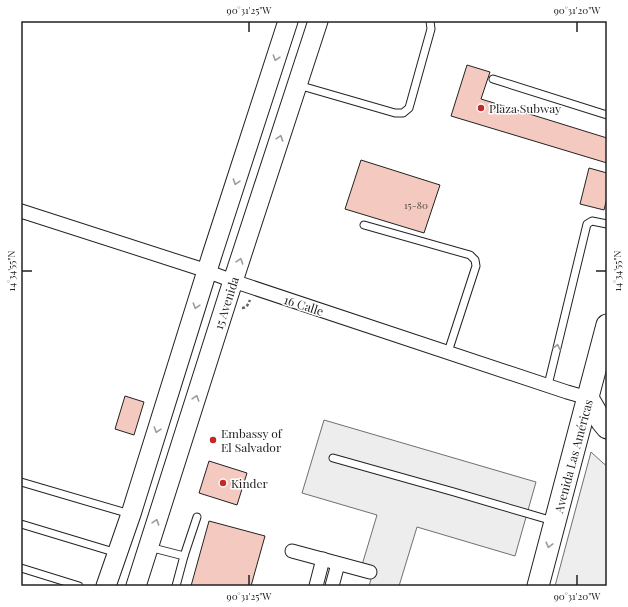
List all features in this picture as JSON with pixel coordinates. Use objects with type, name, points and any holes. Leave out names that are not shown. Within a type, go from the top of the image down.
[{"type":"main road","name":"Avenida Las Américas","points":[[538,586],[588,398],[603,356],[607,325]]},
{"type":"main road","points":[[588,398],[607,428]]},
{"type":"street","points":[[106,586],[131,514],[207,271],[288,21]]},
{"type":"street","name":"15 Avenida","points":[[136,586],[318,21]]},
{"type":"street","name":"16 Calle","points":[[21,211],[207,271],[233,281],[588,398]]},
{"type":"street","points":[[292,551],[370,572]]},
{"type":"street","points":[[316,586],[323,559]]},
{"type":"street","points":[[332,586],[338,564]]},
{"type":"lane","points":[[298,85],[395,113],[403,113],[409,108],[432,29],[430,21]]},
{"type":"lane","points":[[492,79],[607,115]]},
{"type":"lane","points":[[548,385],[587,224],[592,221],[607,224]]},
{"type":"lane","points":[[364,225],[470,255],[475,260],[476,266],[448,352]]},
{"type":"lane","points":[[333,458],[555,522]]},
{"type":"lane","points":[[21,482],[131,514]]},
{"type":"lane","points":[[176,586],[197,517]]},
{"type":"lane","points":[[21,524],[118,553]]},
{"type":"lane","points":[[149,547],[184,556]]},
{"type":"lane","points":[[21,568],[79,586]]},
{"type":"shaded area","points":[[324,420],[536,482],[515,556],[417,527],[399,586],[369,586],[374,569],[362,565],[377,515],[302,493]]},
{"type":"shaded area","points":[[591,452],[607,466],[607,586],[555,586]]},
{"type":"building","name":"Plaza Subway","points":[[467,65],[490,72],[481,99],[607,138],[607,163],[451,116]]},
{"type":"building","points":[[361,160],[440,185],[424,233],[345,209]]},
{"type":"building","points":[[589,168],[607,173],[607,198],[604,210],[580,204]]},
{"type":"building","points":[[125,396],[144,402],[134,435],[115,429]]},
{"type":"building","name":"Kinder","points":[[209,461],[247,473],[237,505],[199,493]]},
{"type":"building","points":[[209,521],[265,536],[251,586],[191,586]]},
{"type":"place","name":"Plaza Subway","points":[[481,108]]},
{"type":"place","name":"Embassy of El Salvador","points":[[213,440]]},
{"type":"place","name":"Kinder","points":[[223,483]]}]
